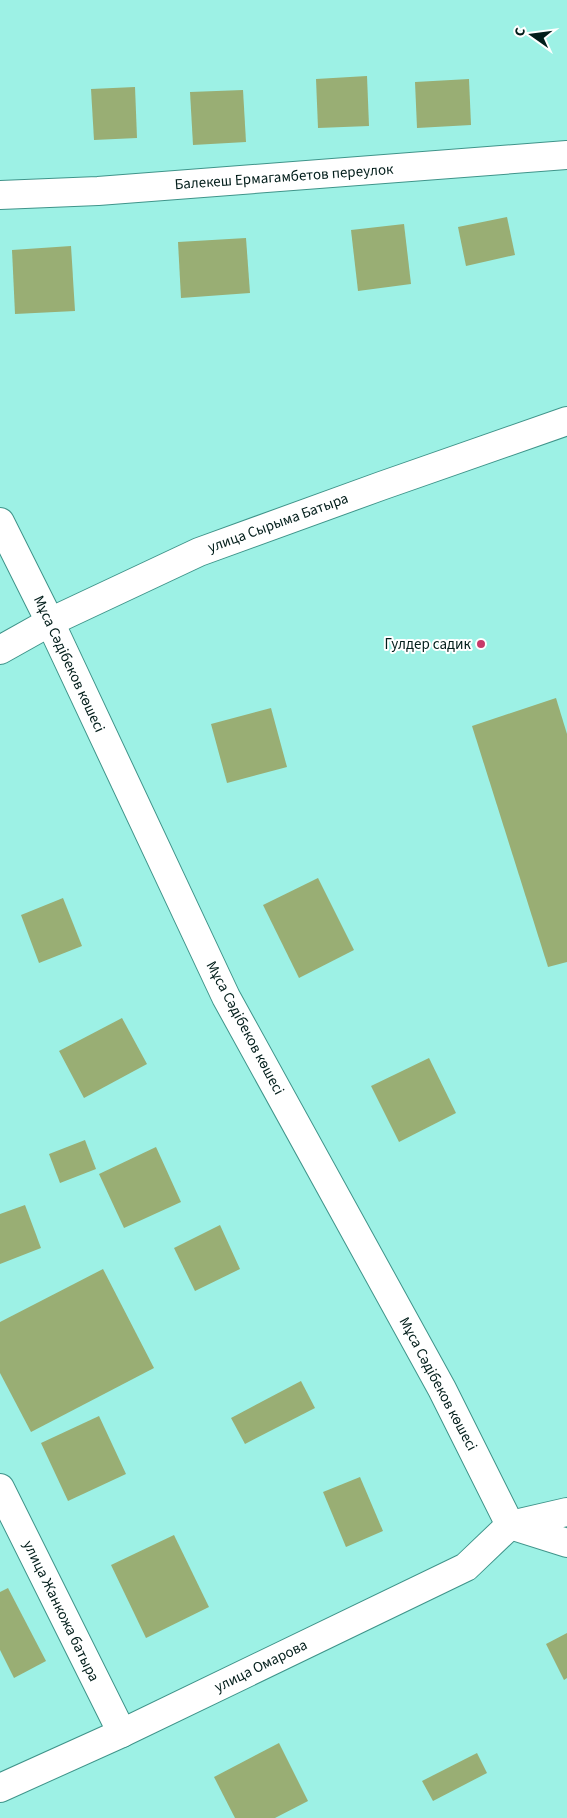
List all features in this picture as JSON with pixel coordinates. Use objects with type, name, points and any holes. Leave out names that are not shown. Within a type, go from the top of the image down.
[{"type":"street","name":"Балекеш Ермагамбетов переулок","points":[[0,195],[98,191],[567,155]]},
{"type":"street","name":"улица Сырыма Батыра","points":[[0,650],[50,622],[199,552],[567,421]]},
{"type":"street","name":"Мұса Сәдібеков көшесі","points":[[0,522],[50,622],[226,998],[442,1389],[510,1525]]},
{"type":"street","name":"улица Жанкожа батыра","points":[[0,1488],[122,1733]]},
{"type":"street","points":[[510,1525],[567,1512]]},
{"type":"street","points":[[510,1525],[567,1543]]},
{"type":"street","name":"улица Омарова","points":[[0,1788],[122,1733],[466,1567],[510,1525]]},
{"type":"building","points":[[367,76],[369,126],[318,128],[316,79]]},
{"type":"building","points":[[469,79],[471,125],[417,128],[415,82]]},
{"type":"building","points":[[135,87],[137,138],[94,140],[91,89]]},
{"type":"building","points":[[243,90],[246,142],[193,145],[190,92]]},
{"type":"building","points":[[507,217],[515,255],[466,266],[458,227]]},
{"type":"building","points":[[404,224],[411,284],[358,291],[351,230]]},
{"type":"building","points":[[246,238],[250,293],[181,298],[178,242]]},
{"type":"building","points":[[71,246],[75,311],[15,314],[12,250]]},
{"type":"building","points":[[556,698],[567,734],[567,962],[548,967],[472,726]]},
{"type":"building","points":[[271,708],[287,767],[227,783],[211,724]]},
{"type":"building","points":[[318,878],[354,950],[299,978],[263,905]]},
{"type":"building","points":[[63,898],[82,946],[39,963],[21,915]]},
{"type":"building","points":[[122,1018],[147,1064],[84,1098],[59,1051]]},
{"type":"building","points":[[429,1058],[456,1113],[399,1142],[371,1086]]},
{"type":"building","points":[[85,1140],[96,1169],[60,1183],[49,1154]]},
{"type":"building","points":[[156,1147],[181,1202],[124,1228],[99,1174]]},
{"type":"building","points":[[25,1205],[41,1248],[0,1264],[0,1214]]},
{"type":"building","points":[[220,1225],[240,1269],[195,1291],[174,1248]]},
{"type":"building","points":[[103,1269],[154,1368],[31,1432],[0,1373],[0,1322]]},
{"type":"building","points":[[301,1381],[315,1408],[245,1444],[231,1418]]},
{"type":"building","points":[[99,1416],[126,1474],[68,1501],[41,1443]]},
{"type":"building","points":[[360,1477],[383,1531],[346,1547],[323,1492]]},
{"type":"building","points":[[174,1535],[209,1607],[146,1638],[111,1565]]},
{"type":"building","points":[[8,1588],[46,1661],[14,1678],[0,1650],[0,1592]]},
{"type":"building","points":[[567,1633],[567,1678],[564,1680],[546,1644]]},
{"type":"building","points":[[279,1743],[308,1801],[275,1818],[235,1818],[214,1777]]},
{"type":"building","points":[[477,1753],[487,1773],[433,1801],[422,1781]]},
{"type":"place","name":"Гулдер садик","points":[[481,644]]}]
